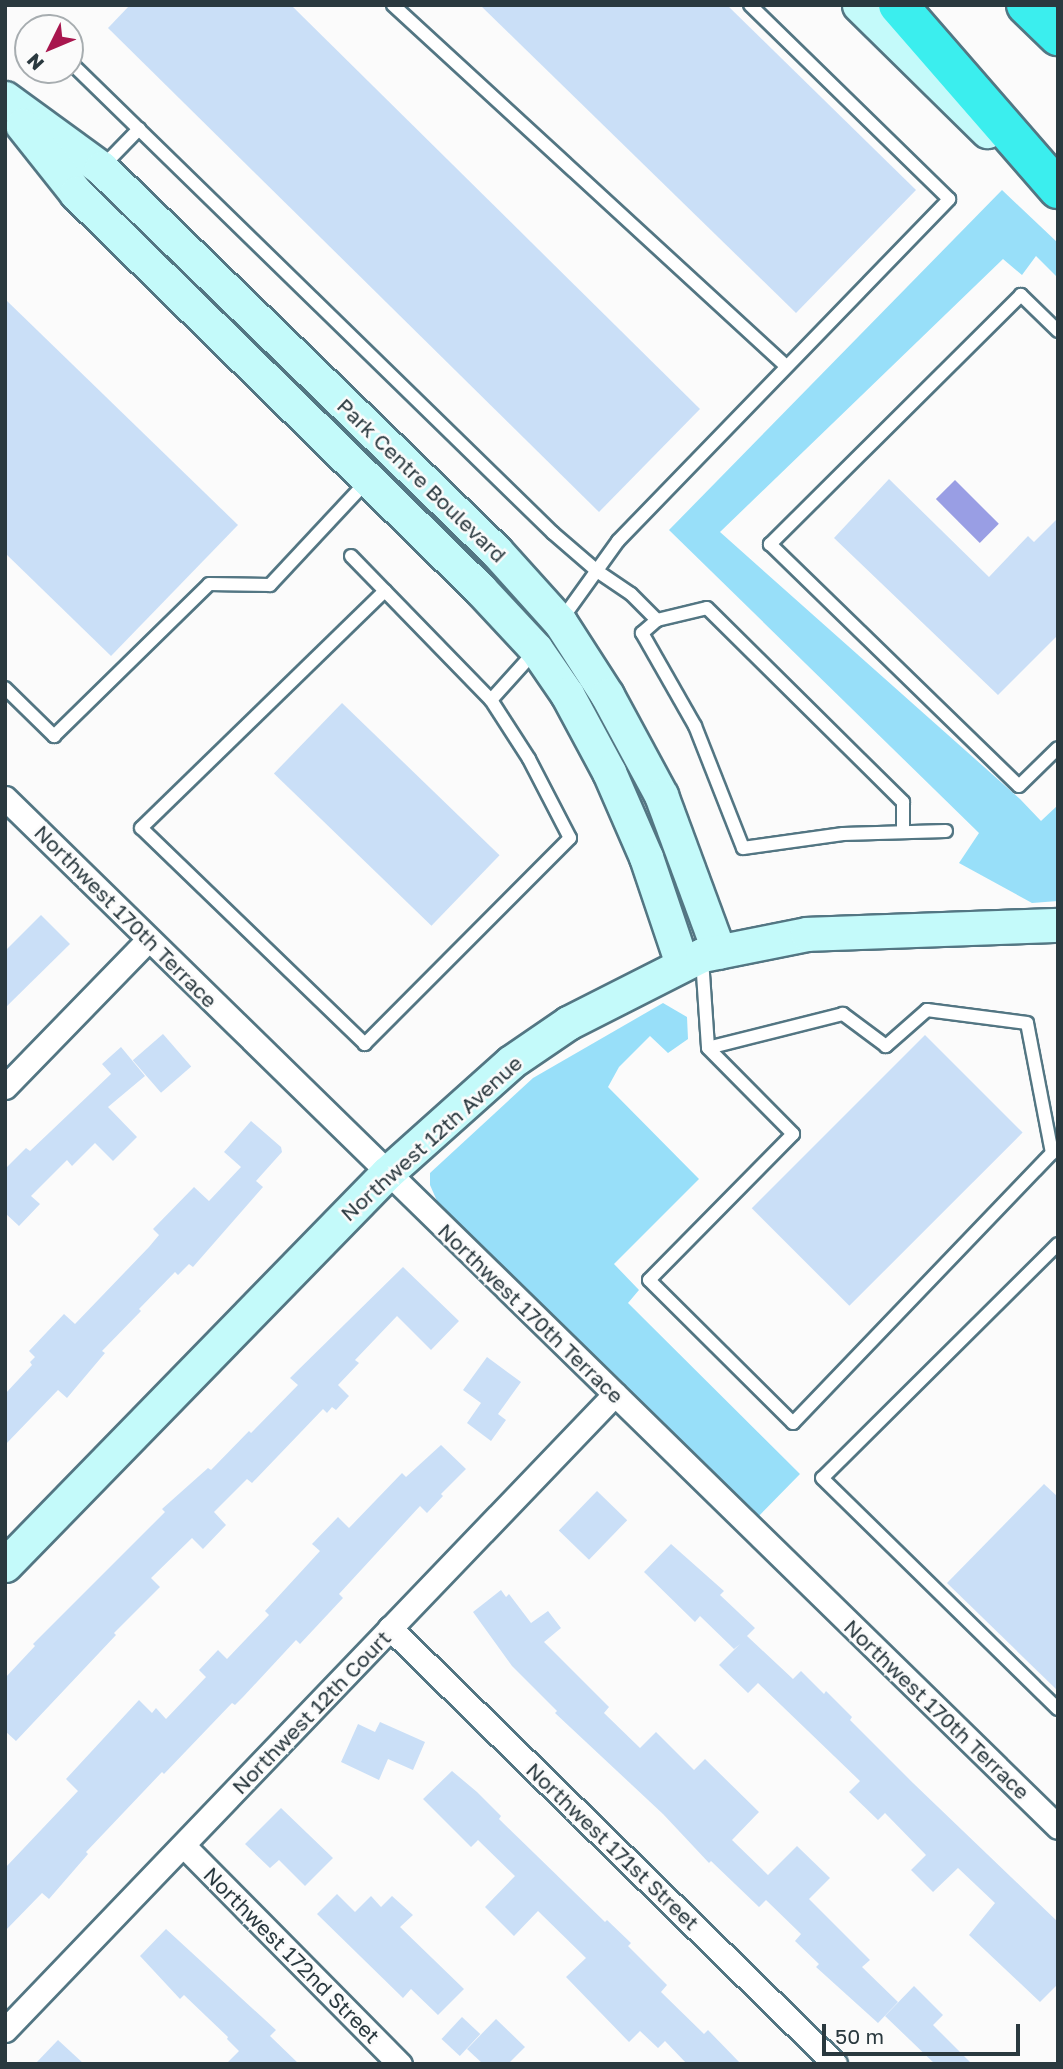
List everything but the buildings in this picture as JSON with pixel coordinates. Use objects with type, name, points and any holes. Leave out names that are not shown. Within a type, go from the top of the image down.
[{"type":"highway","points":[[898,5],[1058,189]]},
{"type":"highway","points":[[1026,5],[1058,36]]},
{"type":"street","points":[[859,5],[1058,201]]},
{"type":"street","name":"Park Centre Boulevard","points":[[5,98],[101,168],[496,551],[559,622],[607,695],[661,795],[701,957]]},
{"type":"street","name":"Park Centre Boulevard","points":[[5,104],[76,193],[480,589],[536,649],[567,694],[609,772],[646,857],[701,957]]},
{"type":"street","points":[[76,193],[101,168]]},
{"type":"street","points":[[369,479],[394,453]]},
{"type":"street","points":[[536,649],[559,622]]},
{"type":"street","name":"Northwest 170th Terrace","points":[[5,798],[1058,1827]]},
{"type":"street","name":"Northwest 12th Avenue","points":[[5,1565],[387,1172],[510,1062],[568,1023],[701,957],[807,934],[1058,925]]},
{"type":"street","points":[[5,1087],[149,939]]},
{"type":"street","name":"Northwest 12th Court","points":[[5,2030],[615,1394]]},
{"type":"street","name":"Northwest 171st Street","points":[[390,1628],[835,2064]]},
{"type":"street","name":"Northwest 172nd Street","points":[[184,1846],[400,2064]]},
{"type":"lane","points":[[393,5],[786,366]]},
{"type":"lane","points":[[559,622],[618,541],[949,199],[750,5]]},
{"type":"lane","points":[[84,76],[553,533],[597,571],[631,594],[657,620]]},
{"type":"lane","points":[[101,168],[139,129]]},
{"type":"lane","points":[[1058,331],[1021,295],[770,544],[1019,786],[1058,748]]},
{"type":"lane","points":[[5,688],[54,736],[209,584],[270,585],[369,479]]},
{"type":"lane","points":[[351,556],[492,700],[529,759],[570,838],[365,1044],[141,828],[385,591]]},
{"type":"lane","points":[[903,832],[902,802],[707,608],[657,620],[642,633],[695,726],[743,848],[843,834],[946,831]]},
{"type":"lane","points":[[492,700],[536,649]]},
{"type":"lane","points":[[701,957],[708,1048],[793,1134],[649,1280],[793,1423],[1052,1153],[1027,1023],[927,1010],[886,1046],[843,1014],[708,1048]]},
{"type":"lane","points":[[1058,1244],[822,1478],[1058,1709]]},
{"type":"shaded area","points":[[1002,190],[1058,243],[1058,278],[1036,256],[1022,275],[1003,259],[720,532],[1020,799],[1041,821],[1058,805],[1058,901],[1032,903],[959,863],[979,833],[669,530]]},
{"type":"shaded area","points":[[955,480],[999,524],[980,543],[936,499]]},
{"type":"shaded area","points":[[663,1003],[687,1017],[688,1039],[668,1053],[650,1036],[619,1067],[608,1087],[699,1179],[614,1264],[639,1290],[628,1303],[800,1474],[756,1519],[441,1210],[430,1185],[430,1173],[533,1078]]}]
